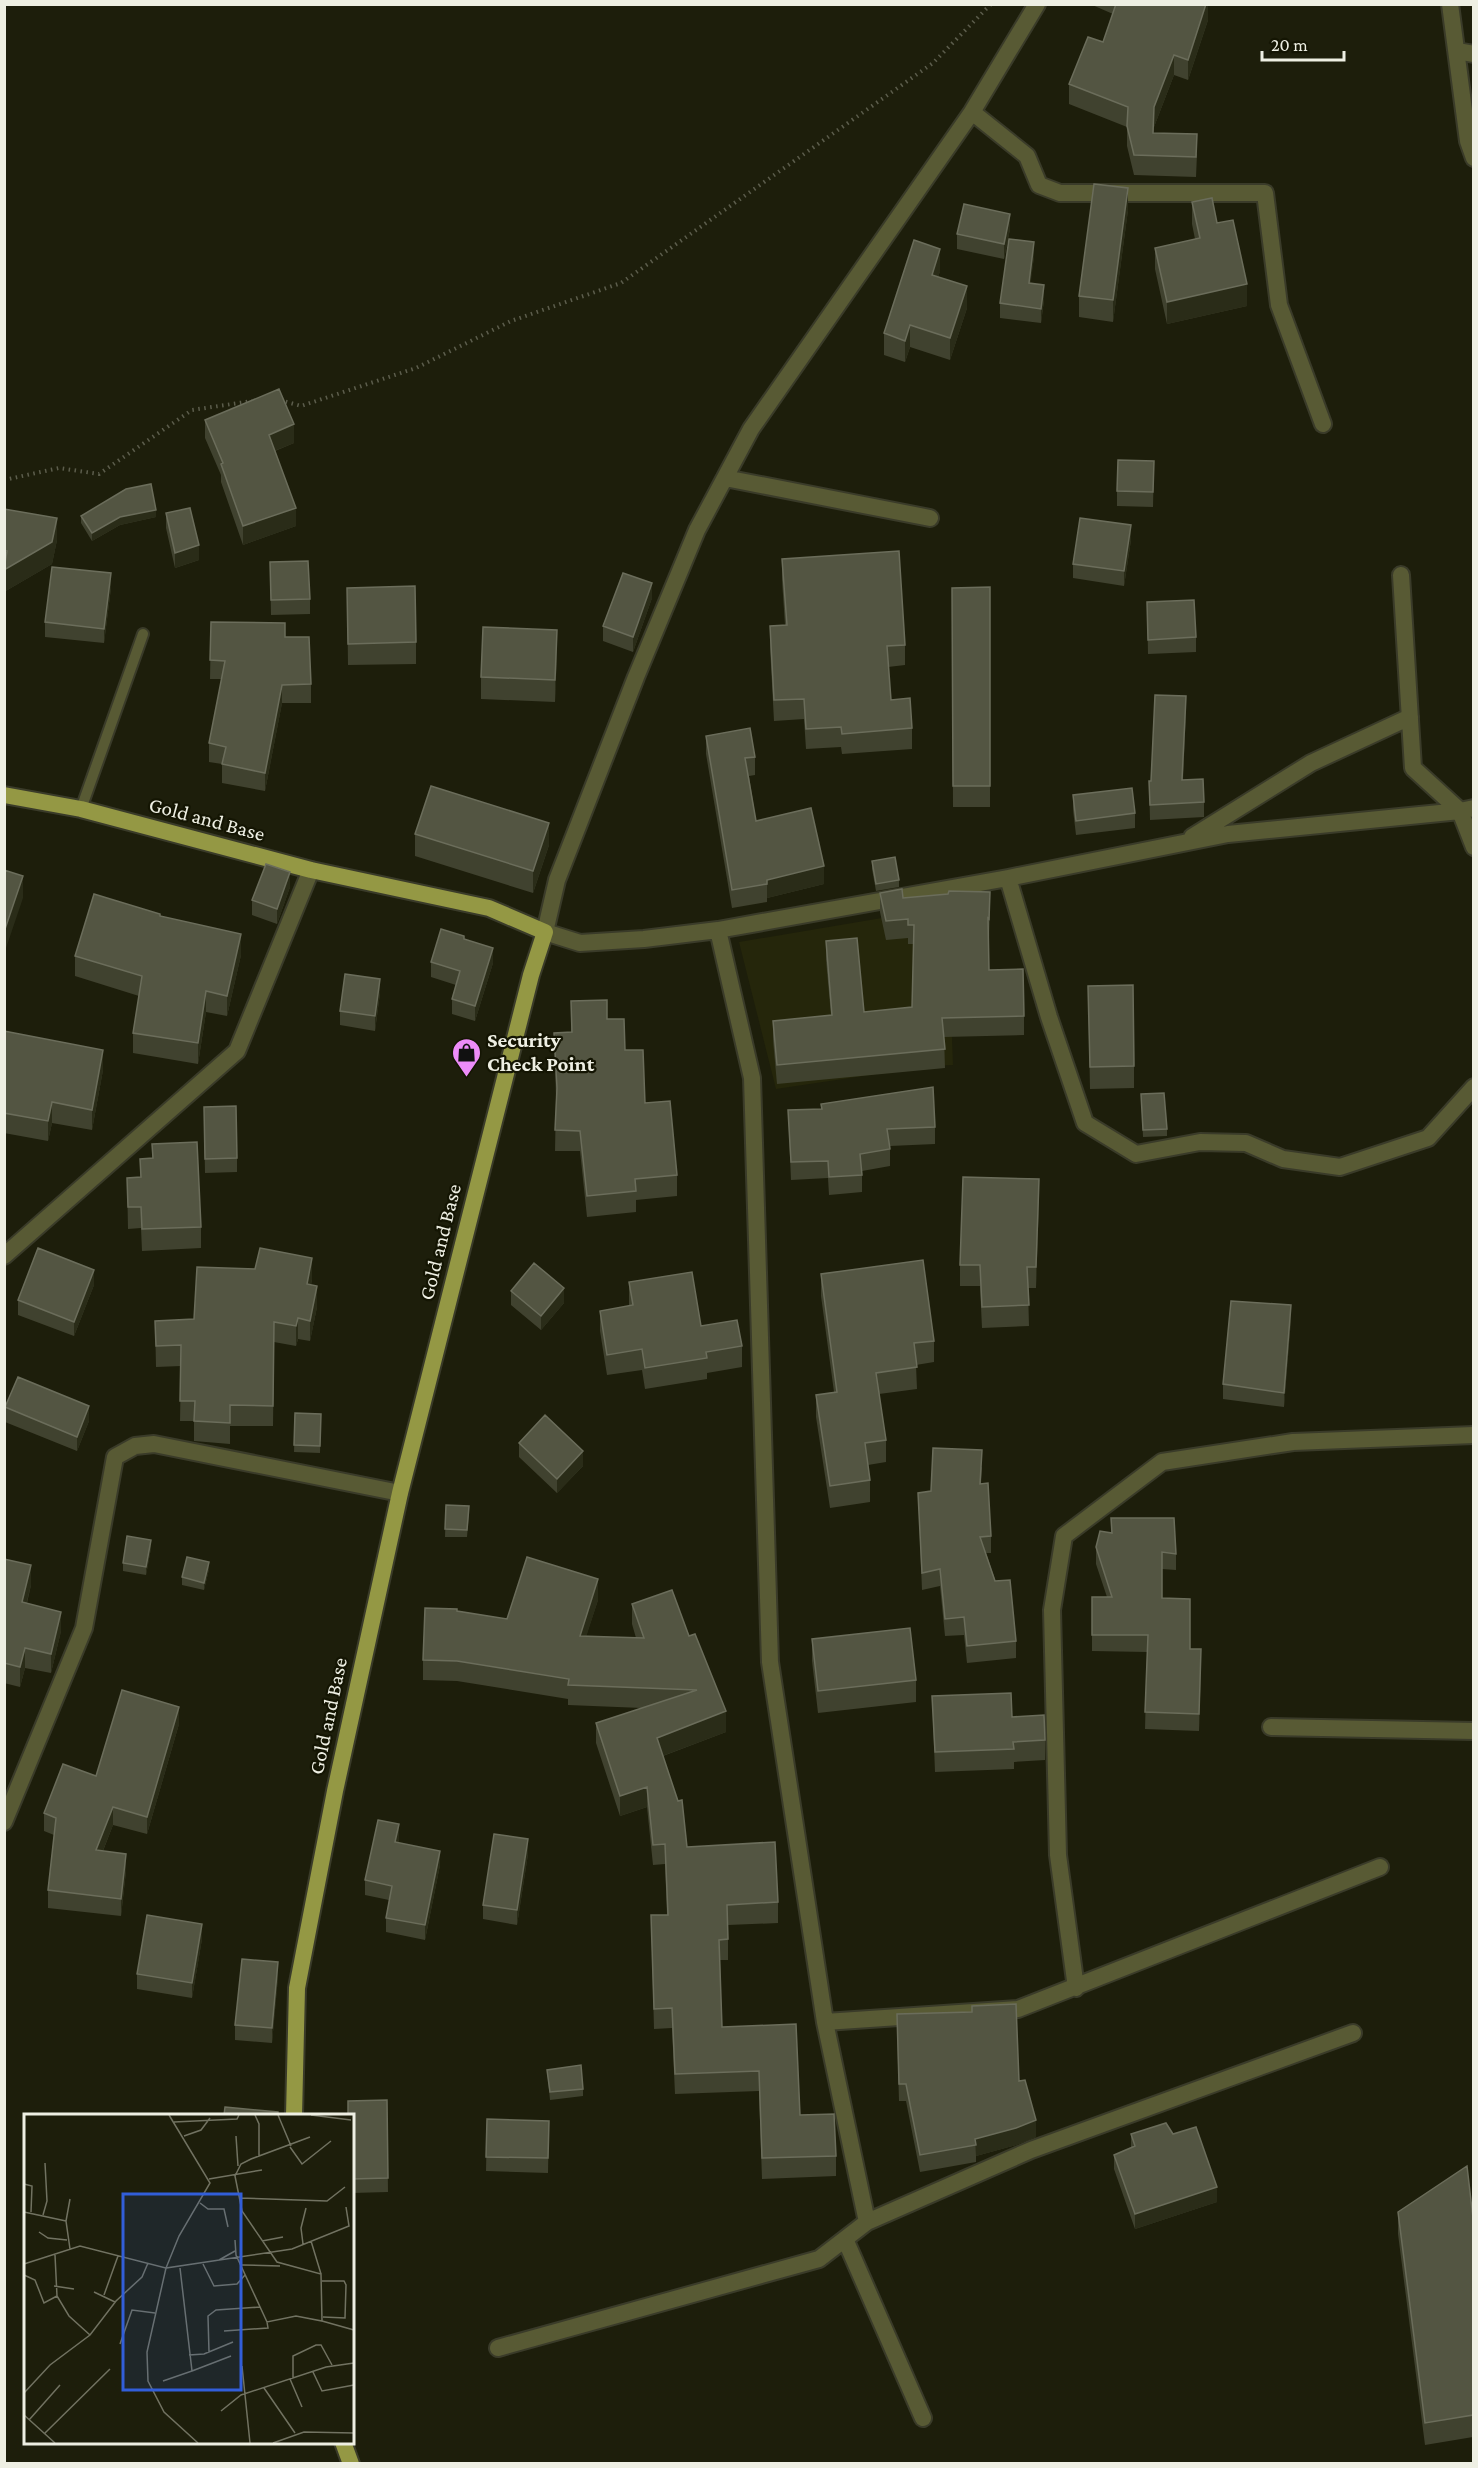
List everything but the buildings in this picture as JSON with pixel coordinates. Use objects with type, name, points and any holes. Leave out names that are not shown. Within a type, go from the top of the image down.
[{"type":"main road","name":"Gold and Base","points":[[4,795],[81,809],[311,870],[489,908],[545,932],[528,987],[400,1494],[335,1791],[297,1988],[294,2114]]},
{"type":"main road","points":[[344,2444],[351,2463]]},
{"type":"street","points":[[1037,4],[972,112],[751,429],[697,530],[636,677],[557,880],[545,932],[580,943],[644,939],[718,930],[1008,878],[1228,834],[1467,809]]},
{"type":"street","points":[[1450,4],[1465,53],[1468,141],[1473,158]]},
{"type":"street","points":[[972,112],[1027,156],[1039,185],[1060,193],[1265,193],[1279,306],[1323,424]]},
{"type":"street","points":[[725,478],[930,518]]},
{"type":"street","points":[[1401,575],[1413,768],[1467,809],[1473,848]]},
{"type":"street","points":[[1183,842],[1311,764],[1410,717]]},
{"type":"street","points":[[4,1256],[237,1051],[311,870]]},
{"type":"street","points":[[1008,878],[1048,1017],[1085,1122],[1136,1154],[1200,1142],[1246,1143],[1283,1159],[1340,1167],[1428,1138],[1473,1087]]},
{"type":"street","points":[[718,930],[752,1078],[770,1662],[825,2022],[867,2222]]},
{"type":"street","points":[[1076,1988],[1058,1855],[1052,1610],[1064,1536],[1162,1462],[1293,1442],[1473,1435]]},
{"type":"street","points":[[4,1821],[84,1628],[115,1457],[135,1446],[154,1444],[400,1494]]},
{"type":"street","points":[[1271,1727],[1473,1731]]},
{"type":"street","points":[[825,2022],[1018,2009],[1380,1867]]},
{"type":"street","points":[[498,2348],[819,2259],[867,2222],[1031,2150],[1353,2032]]},
{"type":"street","points":[[845,2239],[923,2418]]},
{"type":"lane","points":[[81,809],[143,634]]},
{"type":"path","points":[[271,398],[302,406],[416,368],[511,321],[621,283],[933,63],[991,4]]},
{"type":"path","points":[[4,480],[59,468],[99,474],[192,410],[260,400]]},
{"type":"shaded area","points":[[947,907],[953,1065],[930,1066],[776,1089],[739,942]]},
{"type":"place","name":"Security Check Point","points":[[466,1078]]}]
